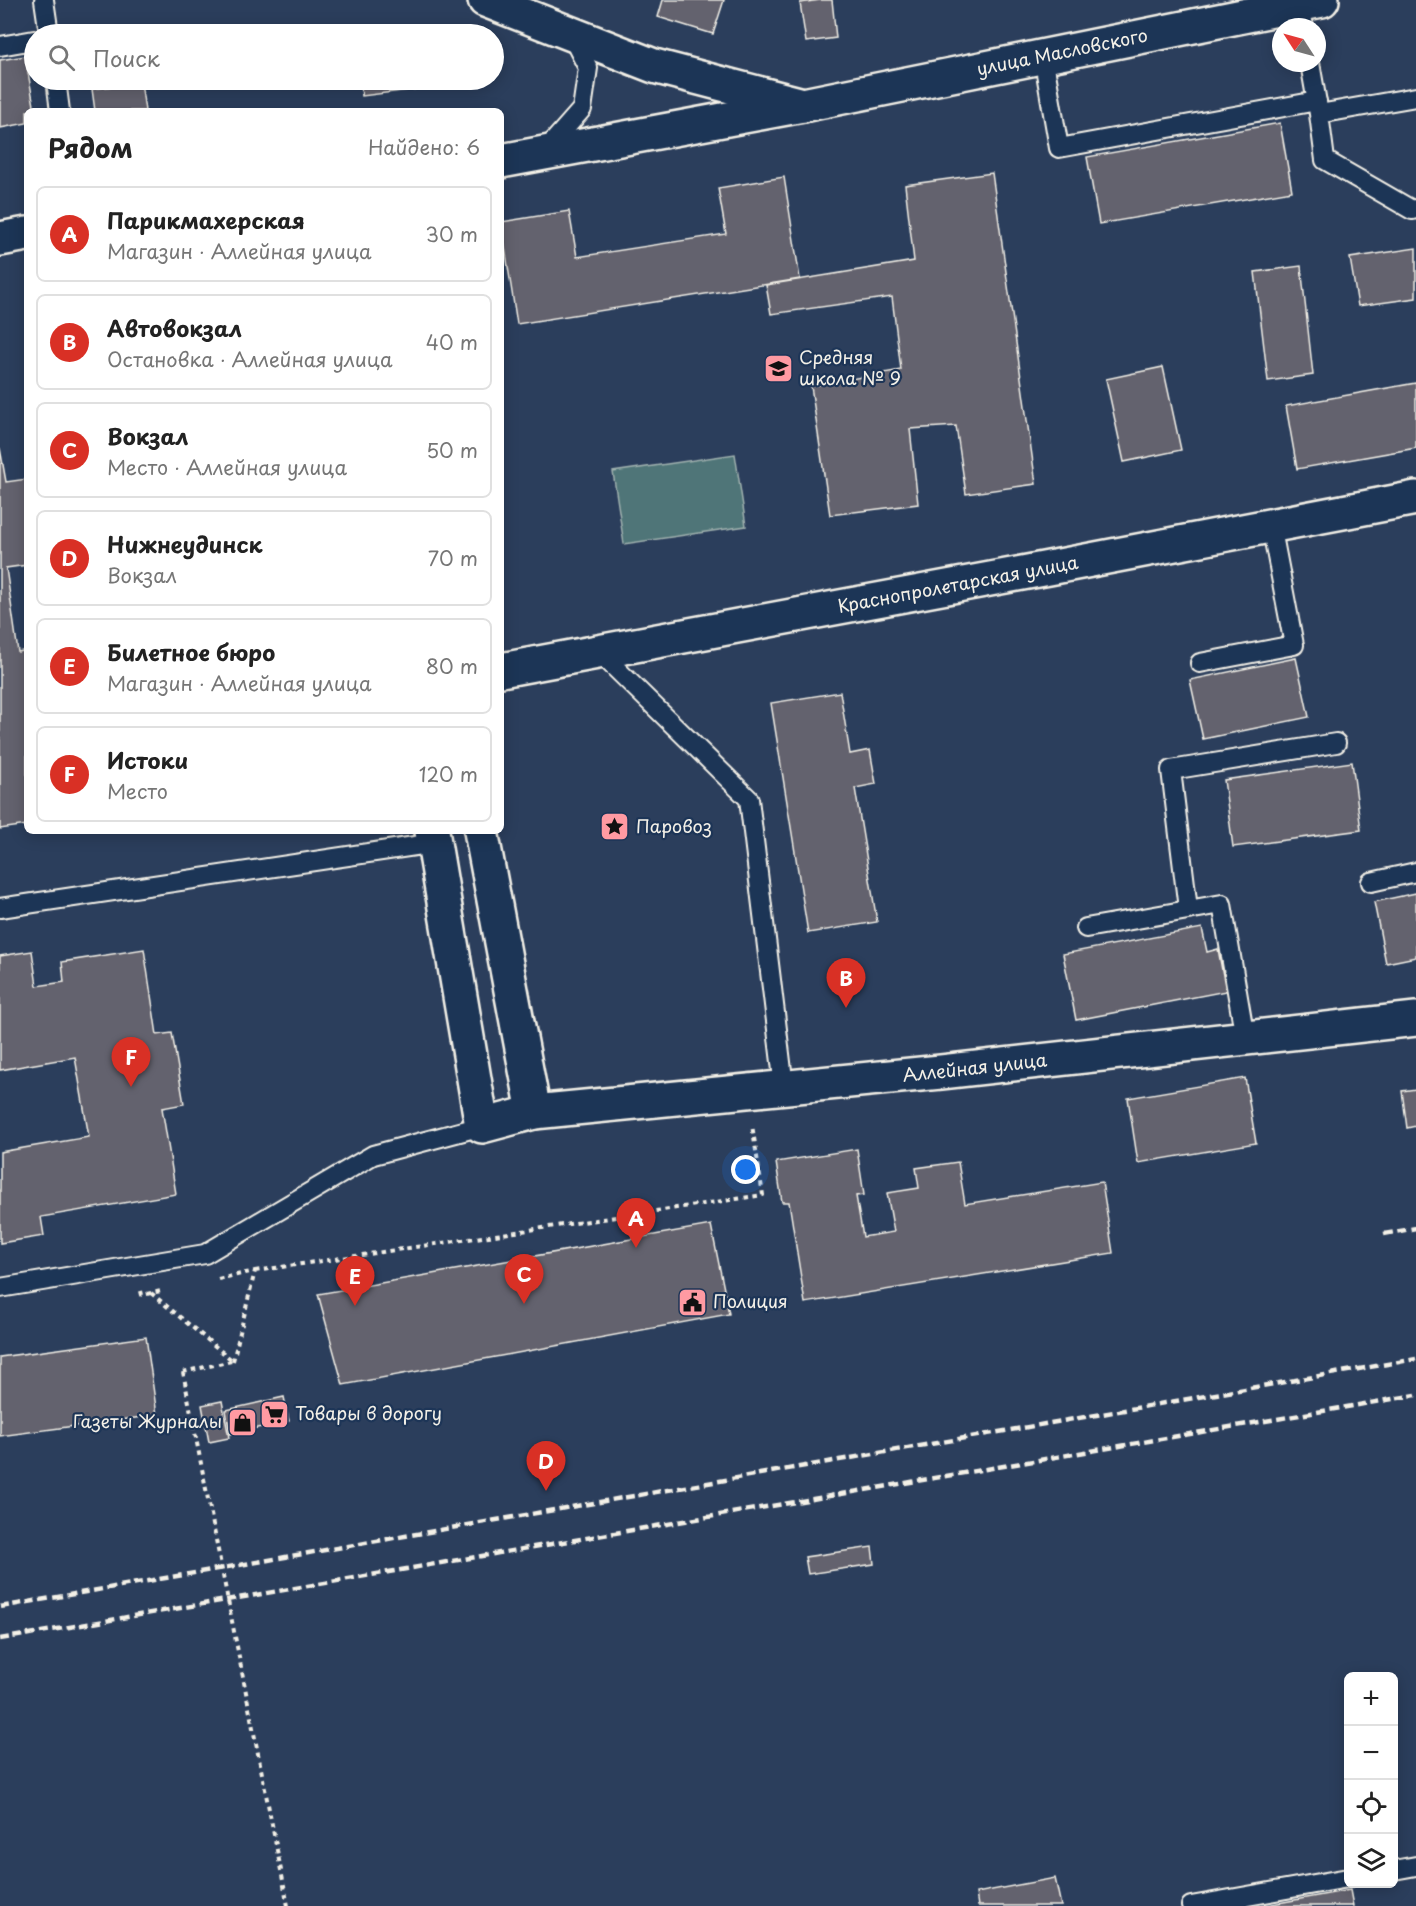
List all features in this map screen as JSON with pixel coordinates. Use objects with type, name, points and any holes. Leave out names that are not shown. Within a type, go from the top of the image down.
[{"type":"street","name":"улица Масловского","points":[[485,0],[654,66],[803,105]]},
{"type":"street","name":"улица Масловского","points":[[504,160],[803,105],[1043,56],[1306,8]]},
{"type":"street","points":[[0,239],[24,235]]},
{"type":"street","name":"Краснопролетарская улица","points":[[504,669],[1416,498]]},
{"type":"street","points":[[482,834],[534,1112]]},
{"type":"street","points":[[434,837],[482,1126]]},
{"type":"street","name":"Аллейная улица","points":[[482,1126],[534,1112],[784,1088],[1416,1019]]},
{"type":"lane","points":[[44,0],[48,24]]},
{"type":"lane","points":[[544,152],[582,109],[588,68],[570,33]]},
{"type":"lane","points":[[0,46],[24,42]]},
{"type":"lane","points":[[1043,56],[1059,148],[1318,107],[1416,97]]},
{"type":"lane","points":[[1312,72],[1325,160],[1412,210],[1416,209]]},
{"type":"lane","points":[[57,90],[60,108]]},
{"type":"lane","points":[[1200,663],[1294,645],[1271,525]]},
{"type":"lane","points":[[599,652],[749,799],[784,1088]]},
{"type":"lane","points":[[1188,909],[1171,770],[1336,743]]},
{"type":"lane","points":[[0,908],[434,837]]},
{"type":"lane","points":[[1371,882],[1416,872]]},
{"type":"lane","points":[[1086,928],[1222,904],[1245,1038]]},
{"type":"lane","points":[[0,1288],[205,1254],[373,1155],[482,1126]]},
{"type":"lane","points":[[1398,1869],[1416,1866]]},
{"type":"lane","points":[[1191,1906],[1344,1879]]},
{"type":"path","points":[[209,1281],[255,1271],[763,1195],[747,1091]]},
{"type":"path","points":[[135,1266],[142,1295],[163,1291]]},
{"type":"path","points":[[232,1361],[255,1271]]},
{"type":"path","points":[[151,1293],[232,1361]]},
{"type":"path","points":[[232,1361],[183,1372],[288,1906]]},
{"type":"green space","points":[[735,454],[746,526],[624,544],[613,472]]},
{"type":"building","points":[[663,0],[724,0],[713,34],[658,17]]},
{"type":"building","points":[[832,0],[836,38],[806,42],[800,3]]},
{"type":"building","points":[[24,56],[24,90],[31,90],[34,108],[24,108],[24,124],[0,128],[0,60]]},
{"type":"building","points":[[92,90],[142,90],[145,108],[95,108]]},
{"type":"building","points":[[361,90],[409,90],[362,96]]},
{"type":"building","points":[[1280,123],[1292,191],[1099,224],[1087,157]]},
{"type":"building","points":[[992,173],[1036,484],[966,494],[956,426],[910,429],[918,504],[830,515],[811,386],[901,370],[892,297],[771,314],[766,285],[914,261],[905,185]]},
{"type":"building","points":[[784,177],[800,279],[517,324],[504,241],[504,222],[569,211],[577,257],[726,234],[718,188]]},
{"type":"building","points":[[1416,248],[1416,298],[1358,306],[1350,258]]},
{"type":"building","points":[[1301,266],[1313,375],[1268,381],[1255,272]]},
{"type":"building","points":[[1163,367],[1181,450],[1124,462],[1106,379]]},
{"type":"building","points":[[1416,383],[1416,448],[1297,469],[1286,406]]},
{"type":"building","points":[[0,448],[6,482],[24,479],[24,565],[6,568],[18,652],[24,651],[24,825],[0,829]]},
{"type":"building","points":[[1296,658],[1309,717],[1203,739],[1190,680]]},
{"type":"building","points":[[840,692],[850,754],[870,750],[876,784],[855,788],[877,922],[808,933],[771,703]]},
{"type":"building","points":[[1352,762],[1361,830],[1233,847],[1224,780]]},
{"type":"building","points":[[1416,893],[1416,957],[1386,963],[1374,902]]},
{"type":"building","points":[[1202,928],[1207,952],[1218,949],[1226,991],[1076,1020],[1063,954]]},
{"type":"building","points":[[144,949],[157,1035],[172,1033],[184,1104],[162,1108],[176,1194],[41,1217],[44,1236],[0,1243],[0,1152],[89,1137],[75,1057],[0,1070],[0,956],[32,951],[37,986],[64,982],[62,962]]},
{"type":"building","points":[[1245,1078],[1256,1143],[1138,1163],[1128,1098]]},
{"type":"building","points":[[1416,1089],[1416,1126],[1407,1128],[1402,1091]]},
{"type":"building","points":[[857,1149],[864,1195],[856,1196],[863,1237],[894,1232],[887,1193],[919,1188],[916,1168],[958,1162],[965,1204],[1102,1182],[1113,1253],[805,1303],[789,1202],[782,1202],[776,1162]]},
{"type":"building","points":[[711,1225],[729,1314],[343,1385],[318,1294]]},
{"type":"building","points":[[146,1337],[157,1415],[0,1436],[0,1357]]},
{"type":"building","points":[[284,1397],[289,1421],[230,1434],[226,1410]]},
{"type":"building","points":[[222,1401],[229,1438],[209,1442],[202,1405]]},
{"type":"building","points":[[872,1547],[874,1564],[808,1574],[805,1557]]},
{"type":"building","points":[[1055,1878],[1061,1906],[978,1906],[976,1893]]},
{"type":"building","points":[[1350,1890],[1353,1906],[1262,1906]]},
{"type":"railway","points":[[1384,1234],[1416,1228]]},
{"type":"railway","points":[[0,1607],[1416,1359]]},
{"type":"railway","points":[[0,1639],[1416,1395]]},
{"type":"place","name":"Средняя школа № 9","points":[[778,368]]},
{"type":"place","name":"Паровоз","points":[[615,827]]},
{"type":"place","name":"Автовокзал","points":[[846,1008]]},
{"type":"place","name":"Истоки","points":[[131,1087]]},
{"type":"place","name":"Парикмахерская","points":[[636,1248]]},
{"type":"place","name":"Полиция","points":[[692,1302]]},
{"type":"place","name":"Вокзал","points":[[524,1304]]},
{"type":"place","name":"Билетное бюро","points":[[355,1306]]},
{"type":"place","name":"Товары в дорогу","points":[[274,1414]]},
{"type":"place","name":"Газеты Журналы","points":[[243,1422]]},
{"type":"place","name":"Нижнеудинск","points":[[546,1491]]}]
